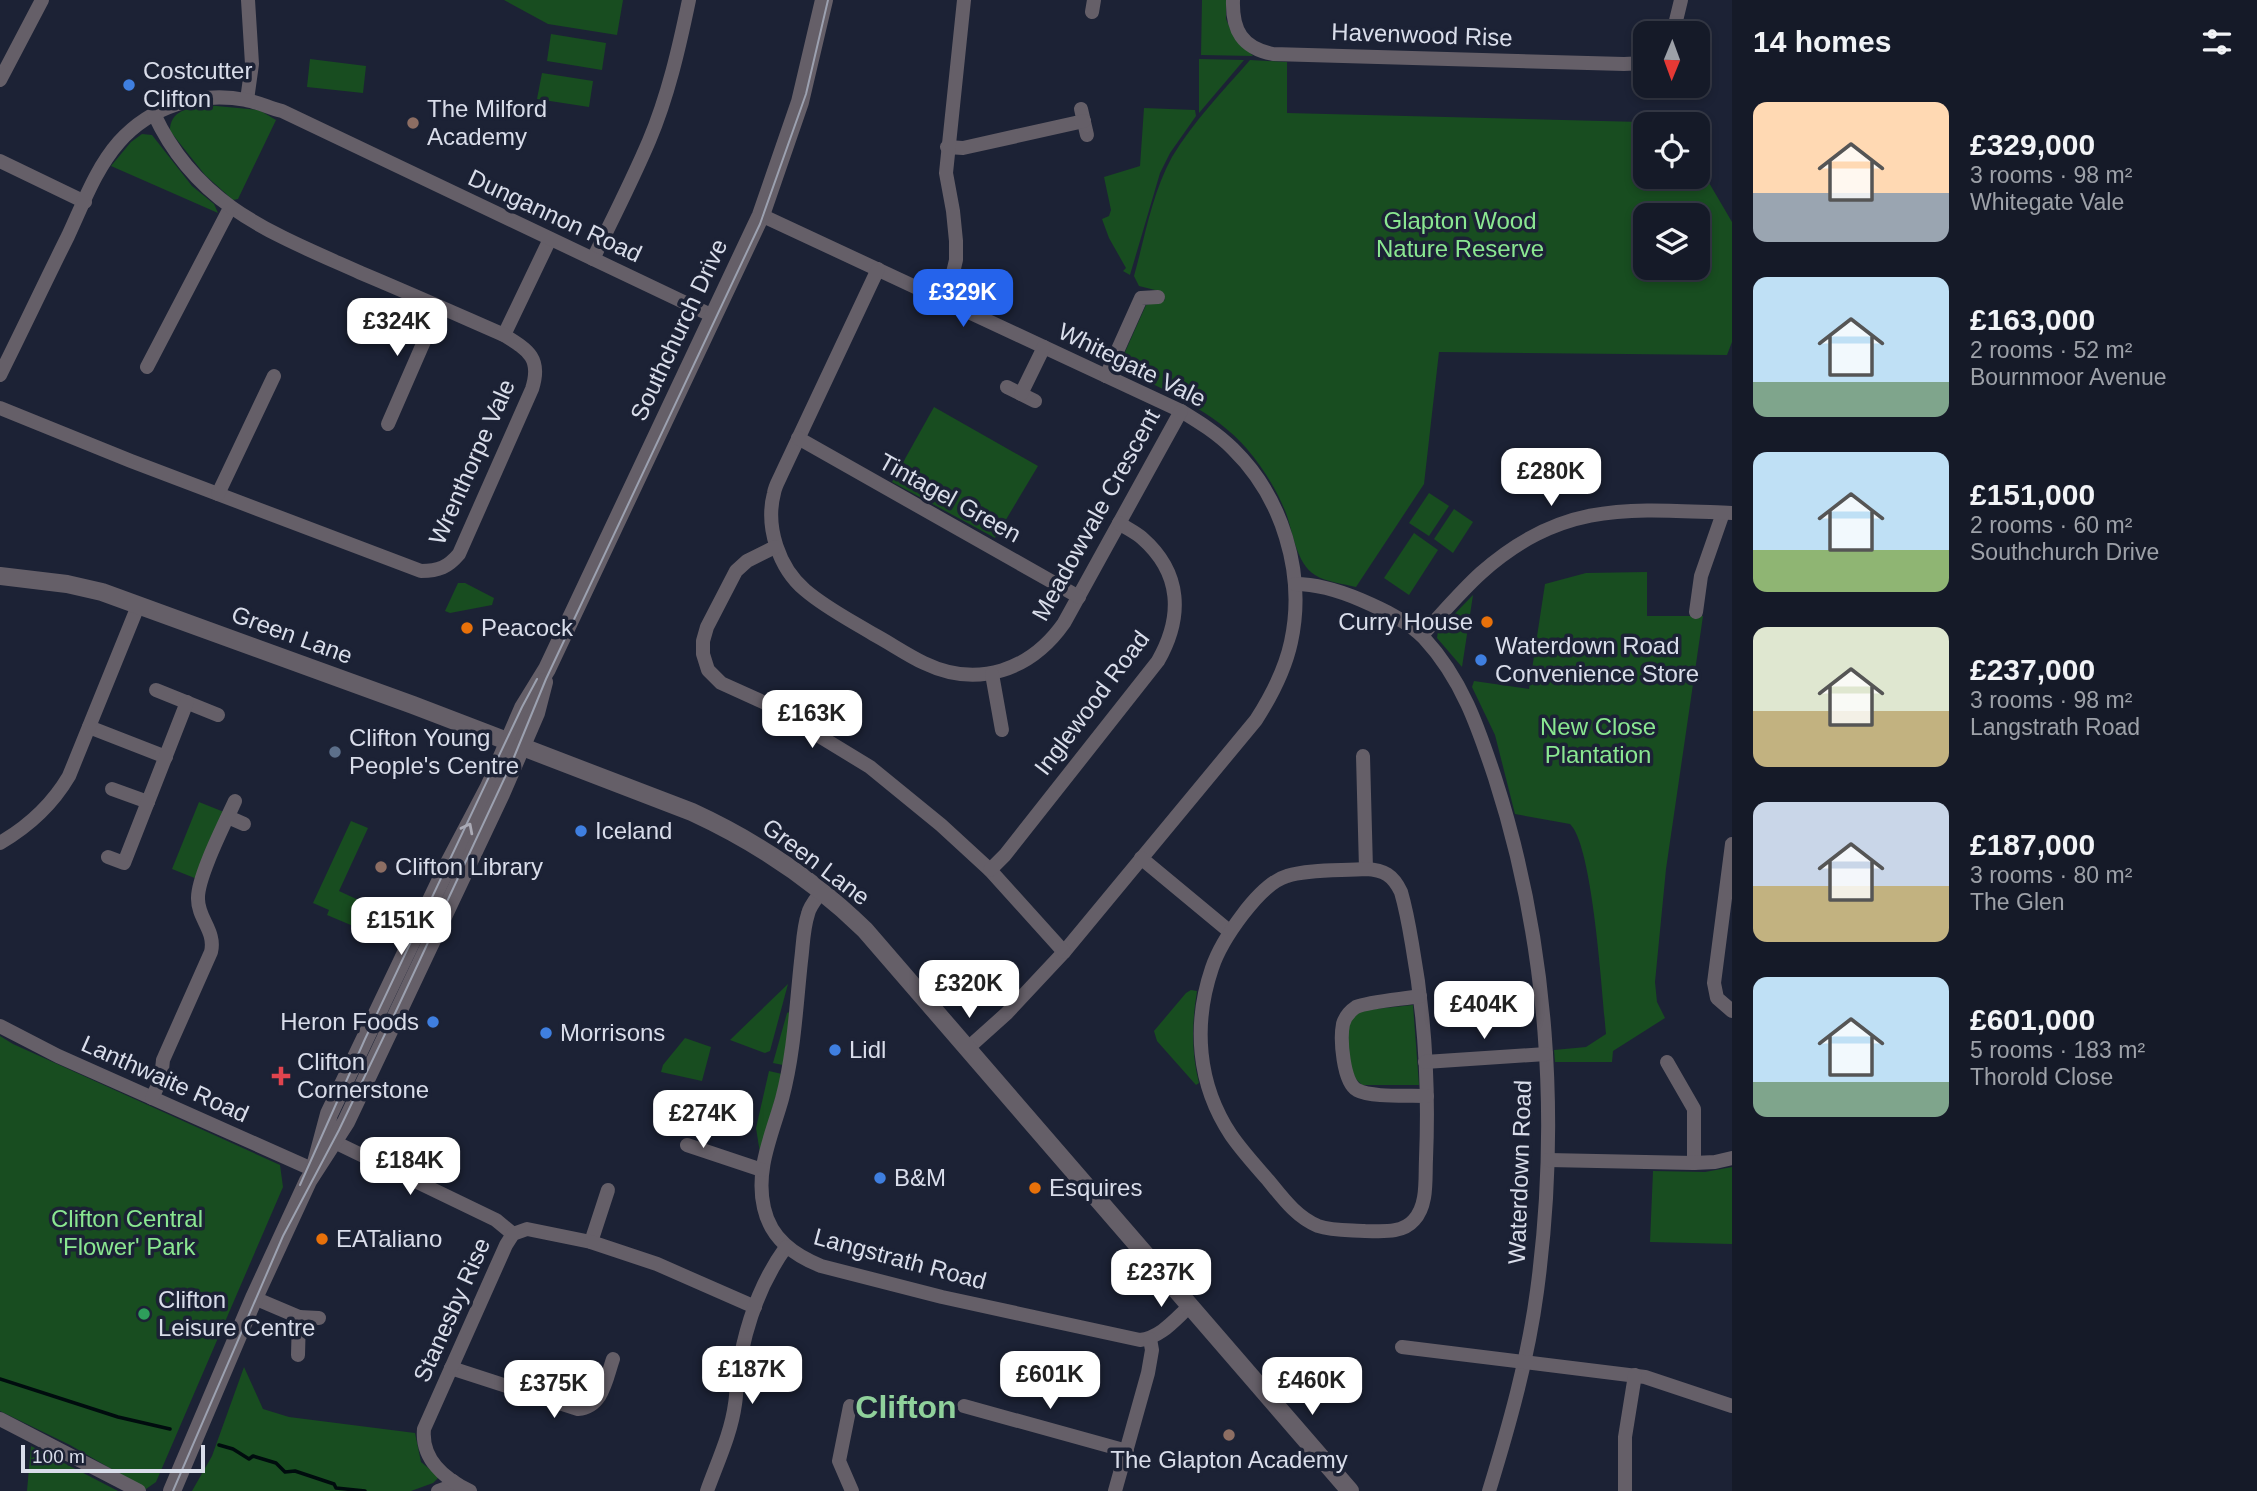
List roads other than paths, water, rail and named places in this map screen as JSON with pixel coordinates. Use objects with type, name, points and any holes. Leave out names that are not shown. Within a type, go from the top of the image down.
[{"type":"street","points":[[0,80],[42,0]]},
{"type":"street","points":[[247,100],[251,64],[248,0]]},
{"type":"street","points":[[593,259],[633,179],[655,125],[676,58],[689,0]]},
{"type":"street","name":"Southchurch Drive","points":[[172,1491],[254,1298],[515,744],[540,702],[547,669],[761,215],[800,102],[824,0]]},
{"type":"street","points":[[943,300],[951,281],[957,242],[946,173],[964,0]]},
{"type":"street","name":"Havenwood Rise","points":[[1233,0],[1234,22],[1238,32],[1254,47],[1273,54],[1633,64]]},
{"type":"street","points":[[1676,21],[1682,0]]},
{"type":"street","name":"Dungannon Road","points":[[0,375],[104,164],[119,142],[136,125],[154,114],[172,105],[203,98],[247,100],[282,111],[713,316]]},
{"type":"street","name":"Wrenthorpe Vale","points":[[0,408],[59,433],[421,570],[444,569],[459,554],[535,378],[534,360],[529,352],[504,335],[295,243],[230,208],[187,167],[172,147],[154,114]]},
{"type":"street","points":[[947,147],[963,148],[1084,122]]},
{"type":"street","points":[[0,161],[85,202]]},
{"type":"street","points":[[148,367],[150,346],[230,208]]},
{"type":"street","name":"Whitegate Vale","points":[[761,215],[1181,411],[1218,435],[1233,449],[1258,479],[1274,506],[1285,535],[1295,584],[1292,640],[1267,703],[1256,720],[1064,952],[1007,1013],[968,1048]]},
{"type":"street","points":[[504,335],[550,239]]},
{"type":"street","name":"Meadowvale Crescent","points":[[878,270],[774,494],[772,520],[775,547],[788,570],[803,588],[822,603],[925,664],[950,673],[971,676],[992,674],[1016,666],[1054,638],[1181,411]]},
{"type":"street","points":[[1106,376],[1141,298],[1158,297]]},
{"type":"street","points":[[388,424],[439,307]]},
{"type":"street","points":[[1007,387],[1028,397],[1044,346]]},
{"type":"street","points":[[218,494],[274,376]]},
{"type":"street","name":"Tintagel Green","points":[[798,438],[1079,597]]},
{"type":"street","points":[[1422,635],[1478,576],[1529,538],[1552,526],[1583,516],[1614,511],[1646,509],[1727,513],[1701,576],[1696,612]]},
{"type":"street","name":"Inglewood Road","points":[[990,870],[1005,855],[1158,661],[1166,647],[1176,611],[1170,576],[1141,537],[1119,523]]},
{"type":"street","points":[[775,547],[747,561],[736,571],[707,627],[703,641],[703,654],[708,670],[721,683],[765,703],[870,767],[941,825],[990,870],[1064,952]]},
{"type":"street","name":"Green Lane","points":[[0,576],[67,584],[102,592],[658,798],[733,831],[784,863],[822,891],[865,930],[1350,1491]]},
{"type":"street","name":"Waterdown Road","points":[[1295,584],[1316,586],[1345,594],[1374,606],[1422,635],[1450,670],[1470,706],[1506,811],[1515,847],[1533,938],[1546,1054],[1548,1160],[1537,1292],[1510,1425],[1489,1491]]},
{"type":"street","points":[[0,843],[28,824],[61,790],[138,606]]},
{"type":"street","points":[[992,674],[1002,730]]},
{"type":"street","points":[[156,690],[218,715]]},
{"type":"street","points":[[108,857],[124,863],[187,702]]},
{"type":"street","points":[[89,727],[166,757]]},
{"type":"street","points":[[1363,756],[1366,869]]},
{"type":"street","points":[[112,789],[148,802]]},
{"type":"street","points":[[152,1098],[161,1079],[163,1060],[211,952],[212,937],[200,912],[198,890],[235,801]]},
{"type":"street","points":[[228,817],[244,824]]},
{"type":"street","points":[[1732,844],[1714,983],[1717,998],[1732,1011]]},
{"type":"street","points":[[1141,858],[1229,932]]},
{"type":"street","points":[[1366,869],[1390,874],[1397,883],[1401,892],[1420,996],[1427,1096],[1424,1198],[1421,1210],[1413,1221],[1403,1228],[1388,1231],[1331,1230],[1318,1226],[1300,1216],[1231,1134],[1215,1104],[1204,1074],[1200,1039],[1202,1001],[1214,960],[1229,932],[1265,891],[1284,876],[1366,869]]},
{"type":"street","name":"Langstrath Road","points":[[822,891],[807,915],[793,1047],[762,1170],[764,1210],[769,1223],[786,1247],[821,1266],[942,1297],[1128,1338],[1150,1339]]},
{"type":"street","points":[[1420,996],[1360,1006],[1348,1014],[1342,1026],[1345,1075],[1349,1084],[1366,1093],[1427,1096]]},
{"type":"street","name":"Lanthwaite Road","points":[[0,1026],[48,1051],[314,1170]]},
{"type":"street","points":[[1425,1062],[1546,1054]]},
{"type":"street","points":[[1667,1062],[1670,1080],[1694,1109],[1694,1163]]},
{"type":"street","points":[[329,1139],[496,1220],[513,1234]]},
{"type":"street","points":[[683,1142],[762,1170]]},
{"type":"street","points":[[1548,1160],[1694,1163],[1732,1158]]},
{"type":"street","points":[[591,1242],[608,1188]]},
{"type":"street","name":"Stanesby Rise","points":[[470,1491],[434,1464],[426,1453],[424,1429],[513,1234],[527,1229],[541,1230],[591,1242],[657,1264],[755,1307]]},
{"type":"street","points":[[707,1491],[728,1435],[744,1338],[774,1265],[786,1247]]},
{"type":"street","points":[[254,1298],[299,1317],[319,1318]]},
{"type":"street","points":[[1115,1491],[1148,1373],[1152,1350],[1150,1339],[1191,1305]]},
{"type":"street","points":[[298,1355],[299,1317]]},
{"type":"street","points":[[1402,1347],[1635,1375],[1732,1406]]},
{"type":"street","points":[[451,1368],[578,1409],[587,1409],[598,1400],[613,1359]]},
{"type":"street","points":[[1625,1491],[1625,1437],[1635,1375]]},
{"type":"street","points":[[850,1406],[839,1461],[852,1491]]},
{"type":"street","points":[[964,1406],[1127,1451]]},
{"type":"street","points":[[0,1419],[138,1491]]},
{"type":"street","points":[[439,1491],[449,1487],[453,1480]]},
{"type":"waterway","points":[[0,1379],[118,1417],[170,1429]]},
{"type":"waterway","points":[[219,1445],[233,1449],[249,1459],[253,1456],[276,1463],[285,1472],[295,1471],[334,1484],[336,1488],[365,1491]]},
{"type":"tram line","points":[[173,1491],[283,1236],[339,1130],[397,1009],[512,762],[546,679],[760,224],[806,94],[828,0]]},
{"type":"tram line","points":[[300,1185],[365,1039],[537,679]]},
{"type":"place","name":"Costcutter Clifton","points":[[129,85]]},
{"type":"place","name":"The Milford Academy","points":[[413,123]]},
{"type":"place","name":"Curry House","points":[[1487,622]]},
{"type":"place","name":"Peacock","points":[[467,628]]},
{"type":"place","name":"Waterdown Road Convenience Store","points":[[1481,660]]},
{"type":"place","name":"Clifton Young People's Centre","points":[[335,752]]},
{"type":"place","name":"Iceland","points":[[581,831]]},
{"type":"place","name":"Clifton Library","points":[[381,867]]},
{"type":"place","name":"Heron Foods","points":[[433,1022]]},
{"type":"place","name":"Morrisons","points":[[546,1033]]},
{"type":"place","name":"Lidl","points":[[835,1050]]},
{"type":"place","name":"Clifton Cornerstone","points":[[281,1076]]},
{"type":"place","name":"B&M","points":[[880,1178]]},
{"type":"place","name":"Esquires","points":[[1035,1188]]},
{"type":"place","name":"EATaliano","points":[[322,1239]]},
{"type":"place","name":"Clifton Leisure Centre","points":[[144,1314]]},
{"type":"place","name":"The Glapton Academy","points":[[1229,1435]]},
{"type":"district","name":"Clifton","points":[[906,1407]]},
{"type":"park label","name":"Glapton Wood Nature Reserve","points":[[1460,235]]},
{"type":"park label","name":"New Close Plantation","points":[[1598,741]]},
{"type":"park label","name":"Clifton Central 'Flower' Park","points":[[127,1233]]}]
